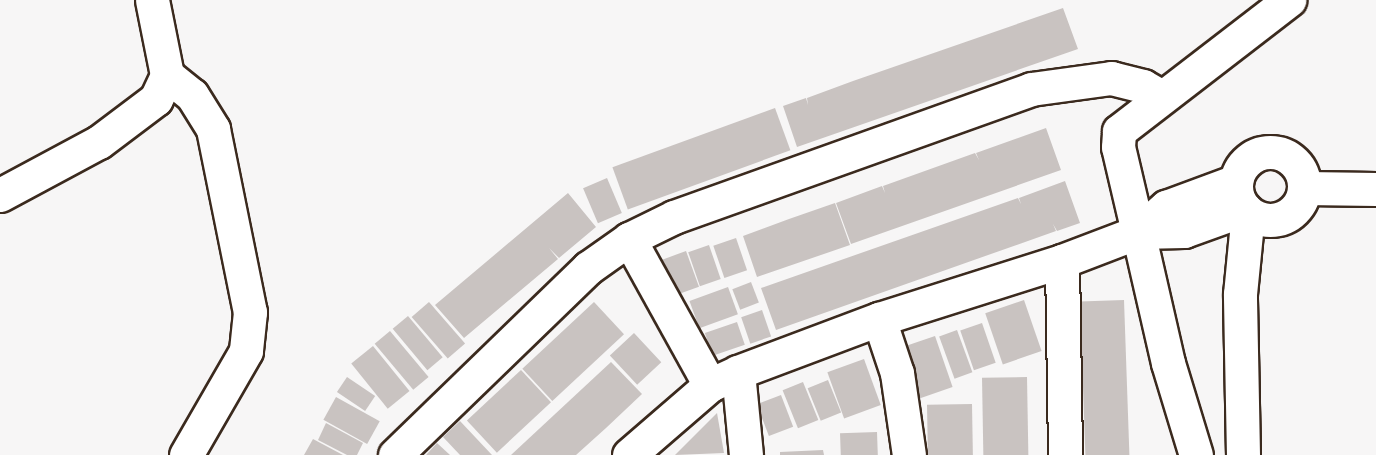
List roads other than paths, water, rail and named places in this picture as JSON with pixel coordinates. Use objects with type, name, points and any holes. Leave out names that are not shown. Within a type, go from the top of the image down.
[{"type":"street","points":[[0,195],[99,142],[156,99],[166,75],[152,0]]},
{"type":"street","points":[[1196,455],[1168,363],[1117,138],[1124,124],[1289,0]]},
{"type":"street","points":[[166,75],[192,95],[213,129],[250,312],[246,351],[186,455]]},
{"type":"street","points":[[395,455],[588,268],[630,239],[674,217],[1031,89],[1111,78],[1143,86],[1162,97]]},
{"type":"street","points":[[1243,201],[1270,221],[1282,219],[1300,204],[1305,188],[1300,169],[1293,160],[1270,152],[1248,160],[1243,201],[1240,294],[1243,455]]},
{"type":"street","points":[[1305,188],[1376,189]]},
{"type":"street","points":[[629,455],[724,378],[879,319],[1062,261],[1138,232],[1184,231],[1243,201]]},
{"type":"street","points":[[630,239],[724,378],[746,455]]},
{"type":"street","points":[[1062,261],[1065,455]]},
{"type":"street","points":[[879,319],[897,373],[909,455]]}]
